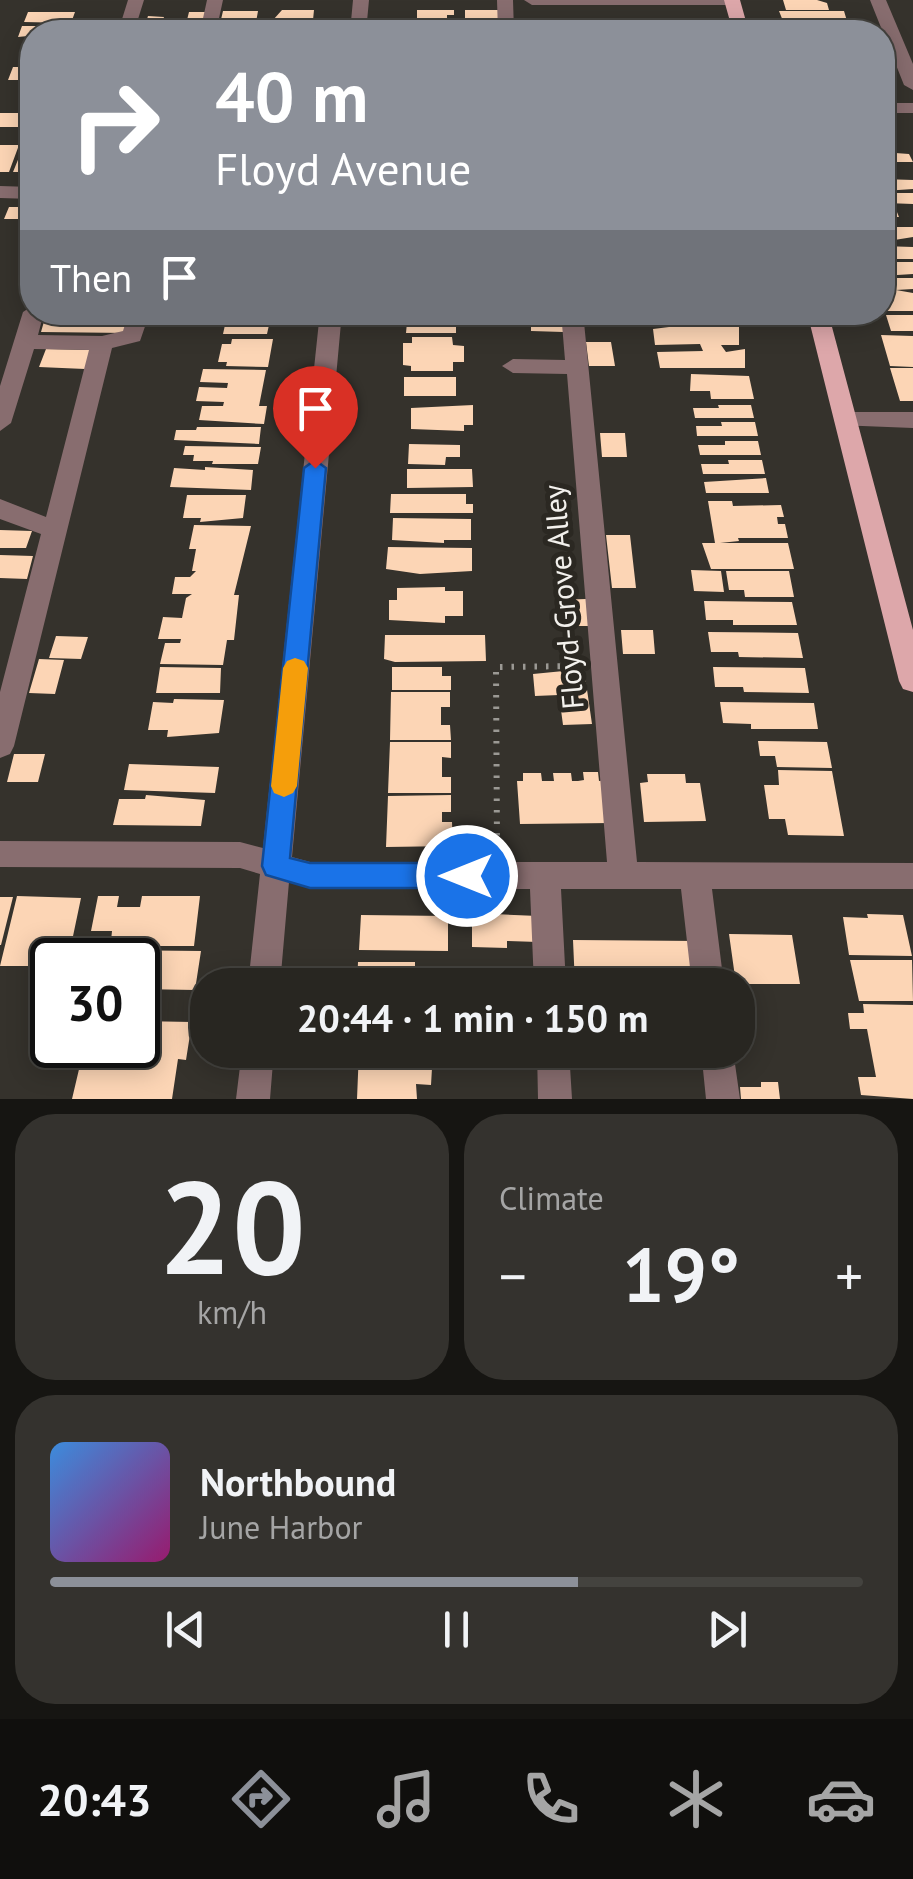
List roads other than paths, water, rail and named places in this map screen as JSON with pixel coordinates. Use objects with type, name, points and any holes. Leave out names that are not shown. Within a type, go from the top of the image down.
[{"type":"main road","points":[[820,325],[913,681]]},
{"type":"street","points":[[532,0],[732,0]]},
{"type":"street","points":[[895,41],[913,85]]},
{"type":"street","points":[[0,423],[30,325]]},
{"type":"street","points":[[25,342],[102,343],[132,336],[136,325]]},
{"type":"street","points":[[266,968],[330,325]]},
{"type":"street","name":"Floyd-Grove Alley","points":[[573,325],[623,875]]},
{"type":"street","points":[[0,746],[102,343]]},
{"type":"street","points":[[513,366],[576,367]]},
{"type":"street","points":[[845,420],[913,420]]},
{"type":"street","points":[[0,508],[22,521],[54,528]]},
{"type":"street","points":[[0,854],[240,856],[310,876],[913,876]]},
{"type":"street","points":[[545,876],[549,968]]},
{"type":"street","points":[[695,876],[706,968]]},
{"type":"street","points":[[253,1099],[256,1068]]},
{"type":"street","points":[[554,1068],[555,1099]]},
{"type":"street","points":[[718,1068],[722,1099]]}]
